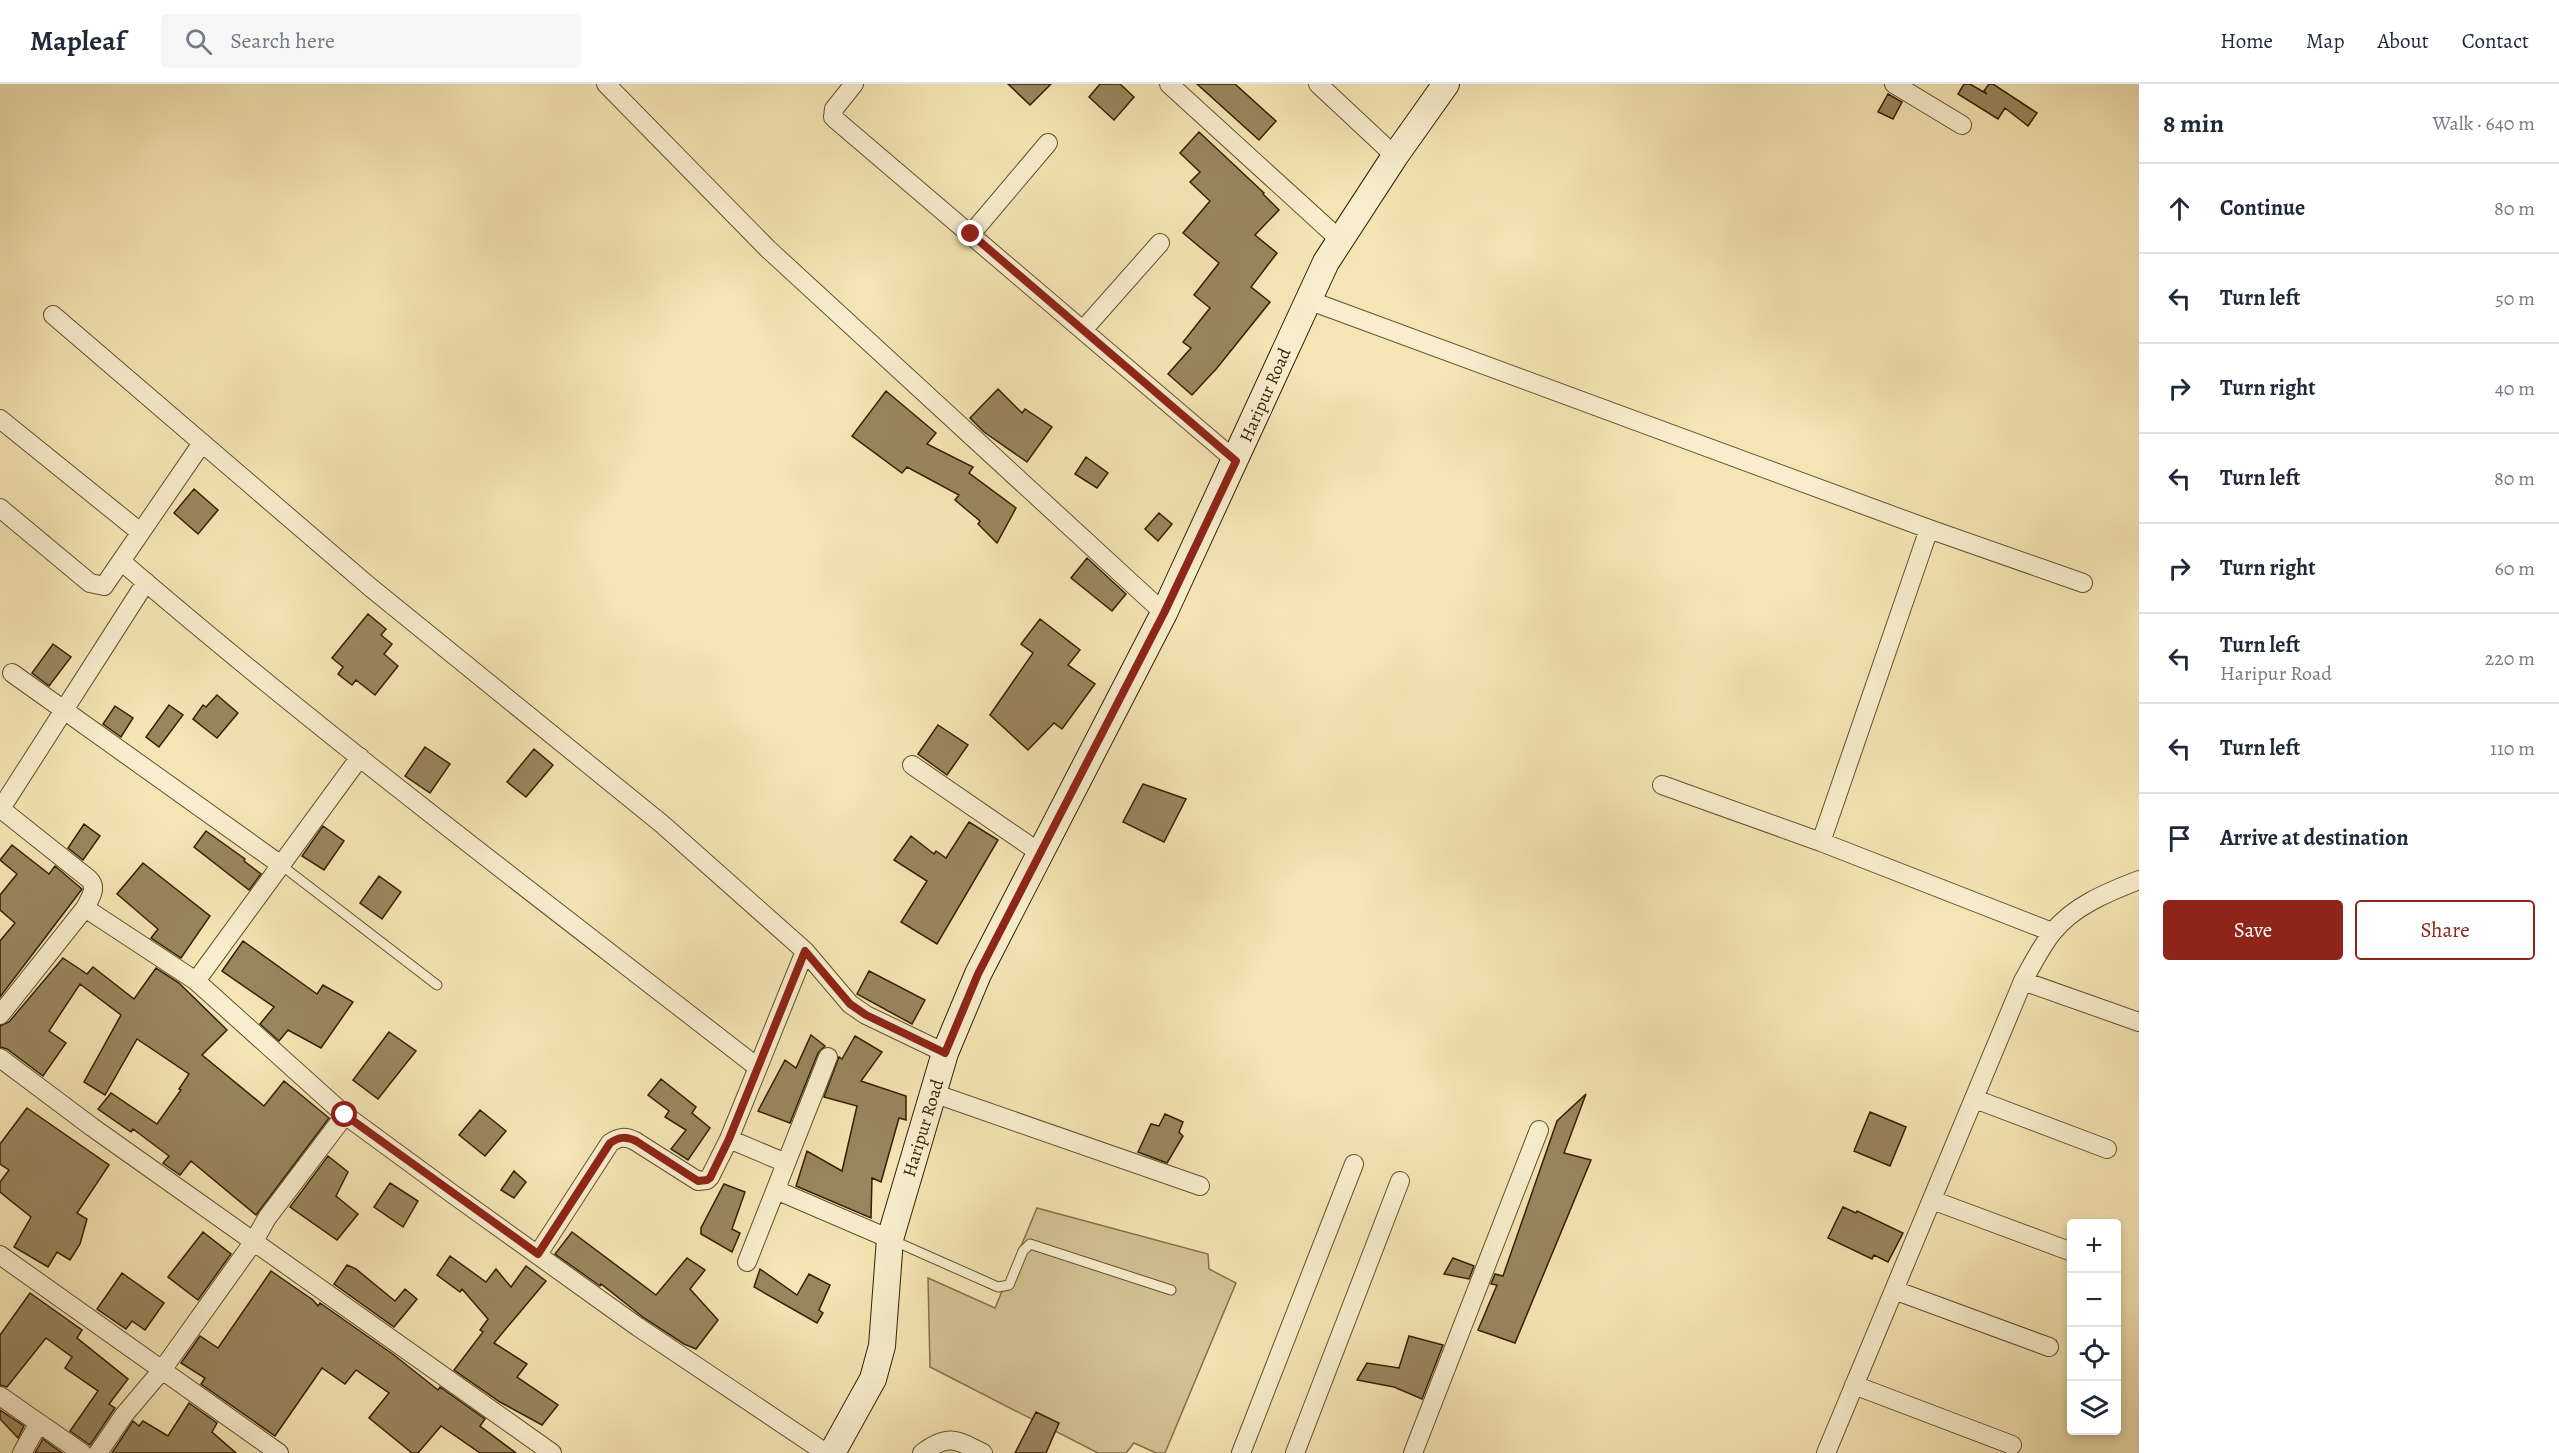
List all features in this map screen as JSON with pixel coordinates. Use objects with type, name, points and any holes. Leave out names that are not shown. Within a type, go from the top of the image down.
[{"type":"street","points":[[606,84],[768,249],[1164,613]]},
{"type":"street","points":[[854,84],[834,109],[833,117],[836,120],[1236,461]]},
{"type":"street","points":[[1169,84],[1339,239]]},
{"type":"street","points":[[1318,84],[1395,156]]},
{"type":"street","name":"Haripur Road","points":[[832,1453],[873,1378],[882,1346],[890,1239],[945,1053],[978,974],[1164,613],[1236,461],[1308,300],[1339,239],[1446,84]]},
{"type":"street","points":[[1894,84],[1962,125]]},
{"type":"street","points":[[971,234],[1047,143]]},
{"type":"street","points":[[1083,330],[1160,243]]},
{"type":"street","points":[[1308,300],[1929,529],[2083,583]]},
{"type":"street","points":[[53,315],[370,587],[662,824],[805,951],[850,1004],[866,1015],[945,1053]]},
{"type":"street","points":[[0,419],[140,532]]},
{"type":"street","points":[[0,508],[90,584],[104,586],[202,443]]},
{"type":"street","points":[[1821,842],[1929,529]]},
{"type":"street","points":[[122,562],[360,757],[758,1067]]},
{"type":"street","points":[[0,1015],[85,908],[93,893],[92,882],[0,809],[146,582]]},
{"type":"street","points":[[12,673],[280,865]]},
{"type":"street","points":[[196,981],[360,757]]},
{"type":"street","points":[[912,765],[1040,853]]},
{"type":"street","points":[[1662,785],[1821,842],[2052,932]]},
{"type":"street","points":[[1826,1453],[2023,981],[2052,932],[2074,912],[2107,893],[2139,880]]},
{"type":"street","points":[[85,908],[196,981],[345,1115],[638,1327],[826,1453]]},
{"type":"street","points":[[538,1254],[610,1143],[618,1138],[627,1137],[636,1141],[698,1181],[710,1178],[729,1139],[805,951]]},
{"type":"street","points":[[2023,981],[2139,1022]]},
{"type":"street","points":[[747,1262],[828,1057]]},
{"type":"street","points":[[0,1058],[92,1127],[552,1453]]},
{"type":"street","points":[[933,1093],[1200,1186]]},
{"type":"street","points":[[1975,1099],[2107,1149]]},
{"type":"street","points":[[98,1453],[124,1415],[162,1370],[254,1241],[274,1208],[345,1115]]},
{"type":"street","points":[[1413,1453],[1539,1130]]},
{"type":"street","points":[[729,1139],[786,1163]]},
{"type":"street","points":[[1241,1453],[1354,1164]]},
{"type":"street","points":[[1295,1453],[1400,1181]]},
{"type":"street","points":[[776,1190],[890,1239]]},
{"type":"street","points":[[1932,1200],[2067,1250]]},
{"type":"street","points":[[0,1255],[279,1453]]},
{"type":"street","points":[[1894,1290],[2049,1347]]},
{"type":"street","points":[[1854,1385],[2012,1445]]},
{"type":"street","points":[[0,1396],[81,1453]]},
{"type":"street","points":[[22,1453],[39,1423]]},
{"type":"street","points":[[922,1453],[936,1443],[948,1439],[983,1453]]},
{"type":"lane","points":[[280,865],[437,985]]},
{"type":"lane","points":[[890,1239],[998,1287],[1009,1285],[1023,1251],[1030,1244],[1171,1290]]},
{"type":"shaded area","points":[[1037,1208],[1208,1254],[1209,1269],[1236,1283],[1165,1453],[1156,1453],[1134,1443],[1126,1453],[1098,1453],[930,1367],[928,1278],[995,1308]]},
{"type":"building","points":[[1008,84],[1051,84],[1030,105]]},
{"type":"building","points":[[1100,84],[1120,84],[1134,97],[1114,120],[1089,97]]},
{"type":"building","points":[[1197,84],[1235,84],[1276,121],[1259,140]]},
{"type":"building","points":[[1964,84],[1970,84],[1987,94],[1984,91],[1989,84],[1993,84],[2037,113],[2028,126],[2005,108],[1998,119],[1958,94]]},
{"type":"building","points":[[1888,94],[1902,102],[1893,119],[1878,112]]},
{"type":"building","points":[[1199,132],[1279,210],[1255,235],[1277,253],[1251,287],[1270,302],[1217,368],[1192,395],[1168,374],[1191,348],[1183,342],[1210,308],[1194,295],[1219,263],[1183,233],[1210,201],[1190,182],[1200,172],[1180,153]]},
{"type":"building","points":[[998,389],[1022,413],[1025,409],[1052,427],[1027,462],[984,432],[970,418]]},
{"type":"building","points":[[886,391],[936,433],[927,444],[973,467],[969,473],[1016,508],[997,543],[978,524],[980,521],[955,500],[959,495],[907,467],[902,473],[852,436]]},
{"type":"building","points":[[1086,457],[1108,473],[1097,488],[1075,474]]},
{"type":"building","points":[[194,489],[218,510],[198,534],[174,513]]},
{"type":"building","points":[[1159,513],[1172,524],[1158,541],[1145,529]]},
{"type":"building","points":[[1087,558],[1126,594],[1112,611],[1071,578]]},
{"type":"building","points":[[368,614],[386,629],[381,635],[392,644],[384,654],[398,666],[375,695],[356,680],[352,685],[338,674],[343,667],[332,658]]},
{"type":"building","points":[[1040,619],[1080,650],[1068,665],[1095,684],[1062,729],[1054,723],[1028,750],[990,715],[1033,653],[1021,644]]},
{"type":"building","points":[[53,644],[71,657],[49,686],[32,673]]},
{"type":"building","points":[[217,695],[238,713],[217,738],[193,719],[203,705],[206,707]]},
{"type":"building","points":[[169,705],[183,715],[159,747],[146,737]]},
{"type":"building","points":[[115,706],[133,718],[121,737],[103,724]]},
{"type":"building","points":[[938,725],[968,745],[947,775],[918,754]]},
{"type":"building","points":[[425,747],[450,764],[430,793],[405,776]]},
{"type":"building","points":[[534,749],[553,765],[526,797],[507,782]]},
{"type":"building","points":[[1143,784],[1186,799],[1164,842],[1123,822]]},
{"type":"building","points":[[969,822],[998,840],[937,944],[901,922],[927,881],[894,860],[911,836],[934,854],[936,851],[946,858]]},
{"type":"building","points":[[84,824],[100,836],[83,860],[68,848]]},
{"type":"building","points":[[323,826],[344,841],[324,870],[302,856]]},
{"type":"building","points":[[206,831],[245,859],[244,861],[261,874],[249,890],[194,847]]},
{"type":"building","points":[[12,845],[49,874],[55,866],[82,889],[0,997],[0,941],[15,923],[0,910],[0,895],[17,874],[0,860]]},
{"type":"building","points":[[143,863],[210,916],[181,958],[151,938],[158,929],[117,894]]},
{"type":"building","points":[[379,876],[401,892],[382,919],[360,903]]},
{"type":"building","points":[[243,941],[317,994],[323,985],[353,1002],[321,1048],[288,1030],[279,1041],[260,1024],[274,1007],[222,971]]},
{"type":"building","points":[[63,958],[87,974],[93,967],[134,999],[156,968],[179,983],[227,1030],[202,1055],[264,1106],[284,1081],[329,1118],[256,1215],[191,1161],[180,1175],[163,1163],[169,1156],[133,1129],[131,1132],[98,1109],[111,1093],[157,1124],[181,1090],[179,1089],[189,1074],[137,1039],[105,1095],[84,1082],[121,1015],[80,984],[49,1031],[66,1043],[43,1076],[7,1049],[0,1047],[0,1026],[9,1022]]},
{"type":"building","points":[[869,971],[925,1000],[912,1024],[857,994]]},
{"type":"building","points":[[389,1032],[416,1051],[378,1099],[353,1080]]},
{"type":"building","points":[[811,1035],[825,1046],[818,1053],[790,1123],[758,1111],[785,1060],[796,1068]]},
{"type":"building","points":[[855,1036],[882,1052],[861,1081],[906,1096],[906,1120],[899,1118],[881,1182],[872,1178],[871,1218],[796,1186],[807,1151],[842,1171],[857,1106],[824,1097],[839,1057],[842,1059]]},
{"type":"building","points":[[661,1079],[696,1107],[692,1113],[710,1128],[688,1160],[671,1149],[686,1130],[665,1117],[669,1111],[648,1095]]},
{"type":"building","points":[[1586,1094],[1564,1153],[1591,1160],[1515,1343],[1478,1330],[1497,1285],[1491,1284],[1495,1274],[1503,1276],[1557,1121]]},
{"type":"building","points":[[27,1108],[109,1165],[77,1213],[87,1219],[80,1244],[70,1260],[57,1252],[48,1267],[14,1247],[31,1217],[0,1192],[0,1182],[9,1170],[0,1164],[0,1144]]},
{"type":"building","points":[[480,1110],[506,1131],[485,1156],[459,1135]]},
{"type":"building","points":[[1870,1112],[1906,1127],[1890,1166],[1854,1151]]},
{"type":"building","points":[[1165,1114],[1183,1122],[1179,1132],[1183,1136],[1167,1163],[1138,1152],[1151,1124],[1159,1126]]},
{"type":"building","points":[[328,1156],[348,1172],[336,1196],[358,1214],[337,1240],[290,1207]]},
{"type":"building","points":[[514,1171],[526,1182],[514,1198],[501,1190]]},
{"type":"building","points":[[390,1183],[418,1201],[403,1227],[374,1207]]},
{"type":"building","points":[[724,1184],[745,1192],[732,1229],[740,1233],[732,1252],[701,1234],[701,1228]]},
{"type":"building","points":[[1843,1207],[1856,1213],[1857,1211],[1903,1233],[1888,1262],[1874,1255],[1872,1259],[1828,1238]]},
{"type":"building","points":[[203,1232],[231,1254],[198,1300],[168,1277]]},
{"type":"building","points":[[572,1232],[656,1295],[687,1258],[705,1270],[690,1289],[718,1320],[696,1349],[684,1344],[644,1318],[601,1284],[600,1286],[555,1254]]},
{"type":"building","points":[[450,1256],[486,1282],[496,1269],[511,1287],[526,1266],[546,1281],[494,1343],[527,1364],[517,1377],[558,1405],[542,1425],[500,1402],[454,1370],[483,1332],[480,1330],[488,1319],[462,1289],[460,1292],[437,1275]]},
{"type":"building","points":[[1453,1258],[1474,1266],[1469,1279],[1444,1274]]},
{"type":"building","points":[[347,1265],[356,1269],[395,1301],[405,1289],[417,1299],[394,1327],[334,1284]]},
{"type":"building","points":[[760,1269],[797,1295],[809,1274],[830,1285],[819,1310],[823,1313],[817,1323],[754,1287]]},
{"type":"building","points":[[271,1271],[313,1300],[318,1306],[320,1303],[394,1355],[438,1390],[440,1387],[485,1419],[480,1426],[516,1453],[480,1453],[441,1426],[418,1453],[412,1453],[369,1418],[389,1393],[356,1370],[345,1384],[322,1368],[275,1436],[201,1384],[205,1378],[181,1363],[200,1336],[218,1348]]},
{"type":"building","points":[[122,1273],[164,1303],[145,1330],[132,1321],[126,1329],[97,1309]]},
{"type":"building","points":[[30,1293],[82,1330],[77,1338],[128,1379],[109,1404],[115,1408],[90,1445],[70,1431],[98,1391],[65,1368],[72,1357],[46,1338],[7,1387],[0,1385],[0,1335]]},
{"type":"building","points":[[1409,1336],[1443,1345],[1422,1399],[1394,1387],[1357,1380],[1367,1363],[1399,1368]]},
{"type":"building","points":[[189,1403],[217,1423],[212,1432],[236,1453],[112,1453],[133,1421],[139,1426],[143,1421],[168,1436]]},
{"type":"building","points":[[0,1410],[24,1426],[18,1438],[0,1419]]},
{"type":"building","points":[[1036,1412],[1059,1423],[1046,1453],[1015,1453]]},
{"type":"building","points":[[43,1439],[62,1453],[35,1453]]},
{"type":"route","points":[[345,1115],[538,1254],[610,1143],[618,1138],[627,1137],[636,1141],[698,1181],[710,1178],[729,1139],[805,951],[850,1004],[866,1015],[945,1053],[978,974],[1164,613],[1236,461],[971,234]]}]
